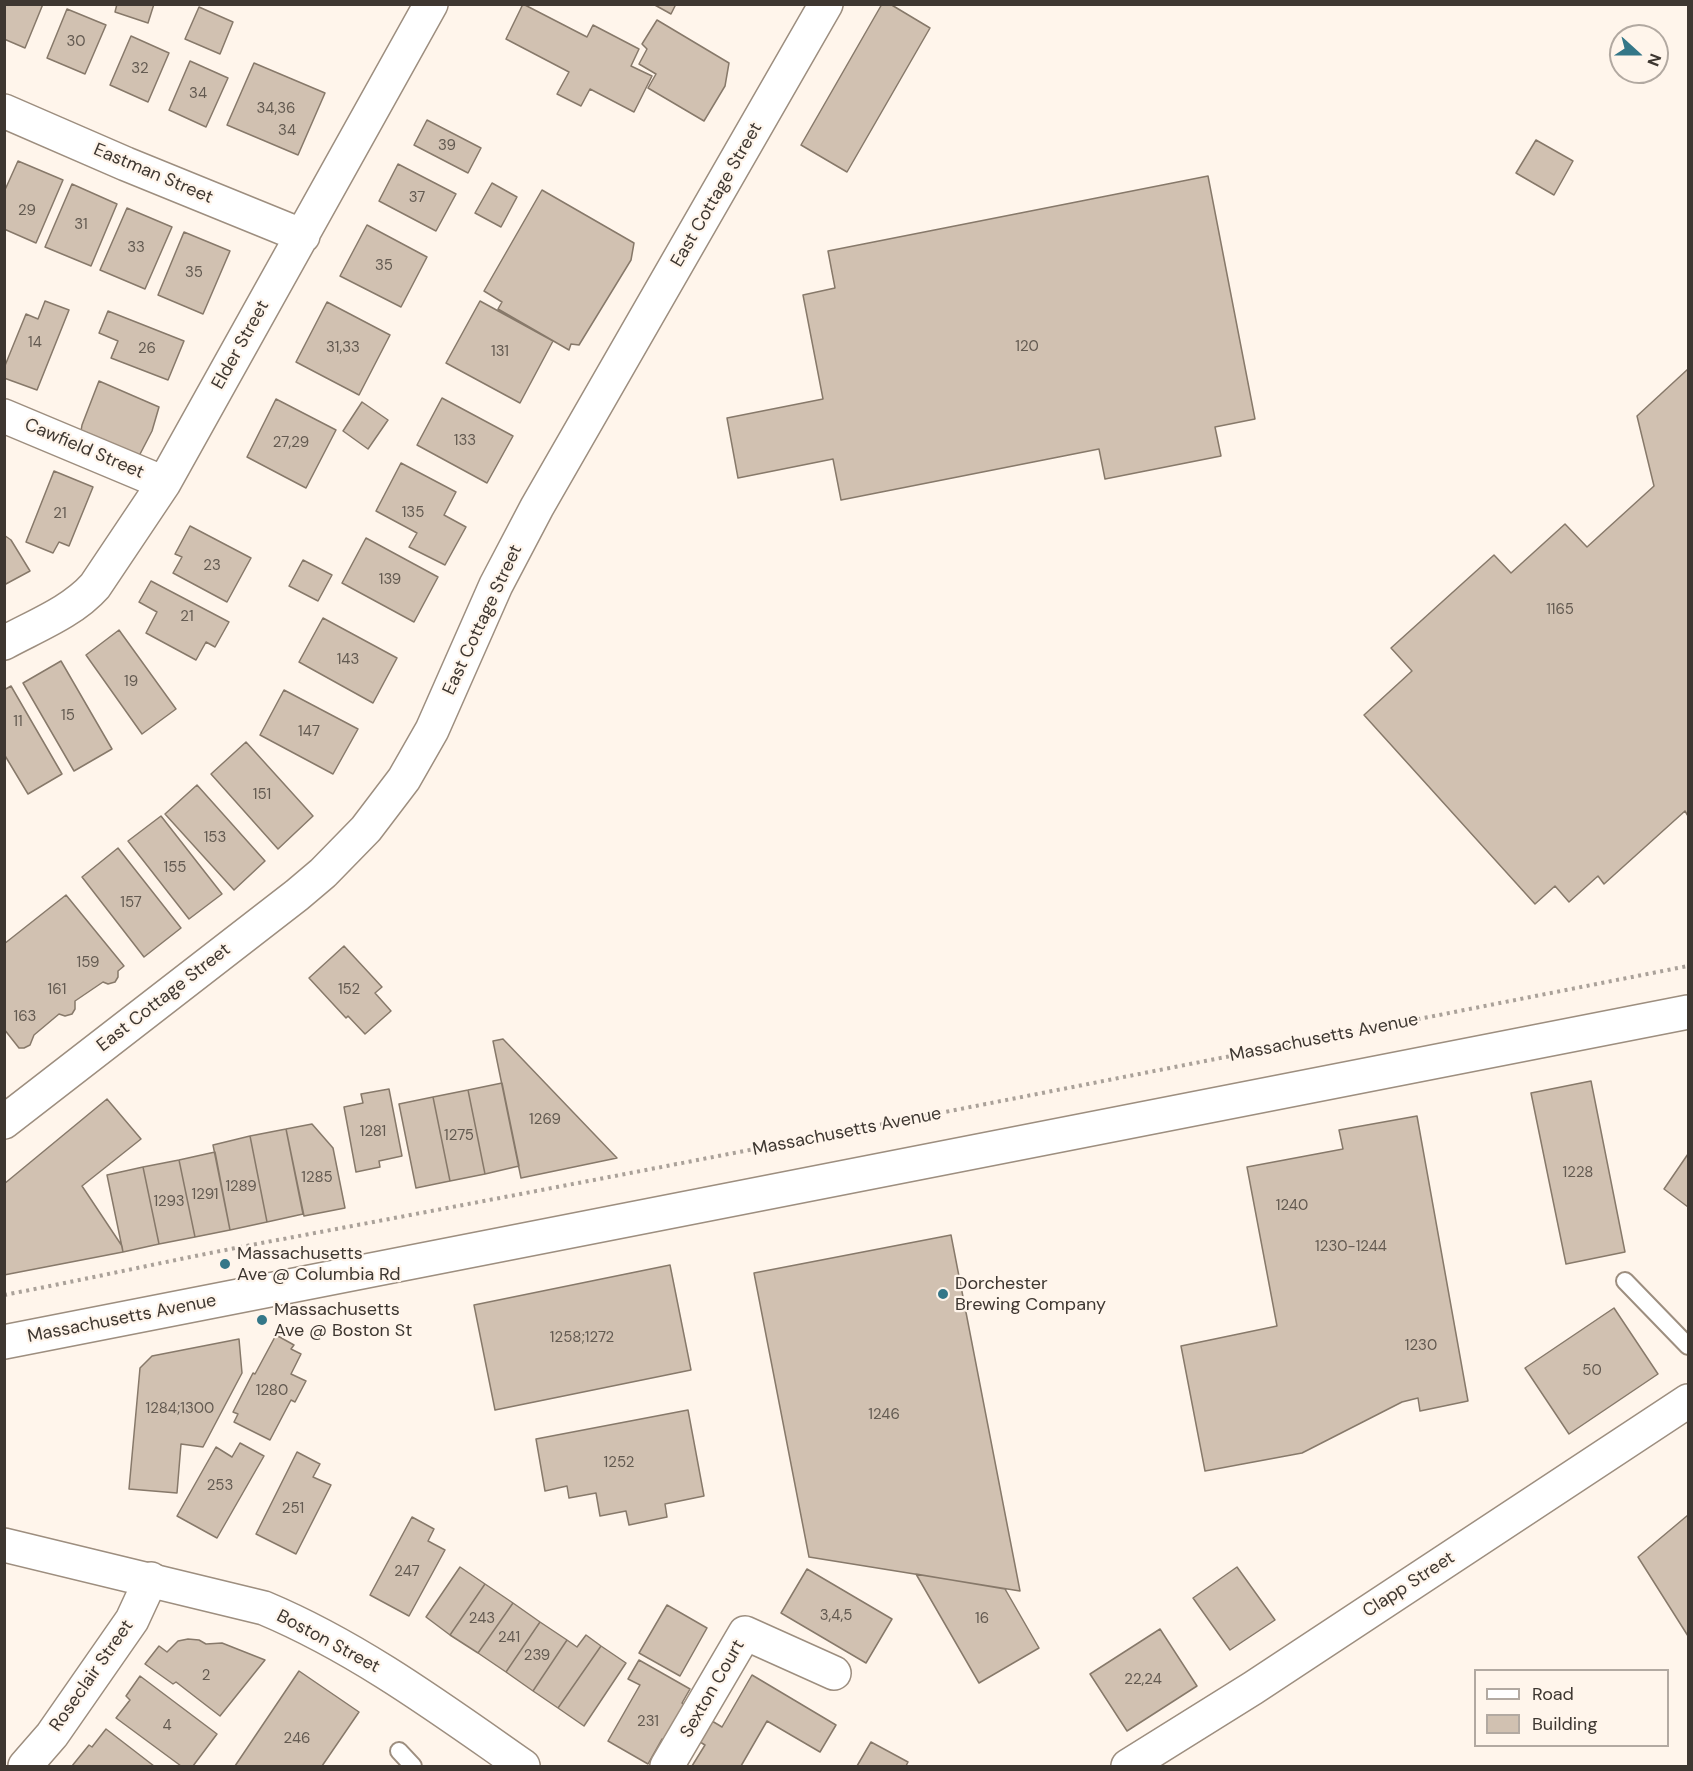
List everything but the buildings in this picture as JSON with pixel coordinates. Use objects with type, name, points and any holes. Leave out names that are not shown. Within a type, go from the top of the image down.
[{"type":"street","name":"Elder Street","points":[[4,643],[72,606],[86,597],[96,586],[164,483],[431,4]]},
{"type":"street","name":"East Cottage Street","points":[[4,1122],[297,895],[346,851],[387,804],[432,730],[496,585],[537,507],[826,4]]},
{"type":"street","name":"Eastman Street","points":[[4,111],[126,164],[303,236]]},
{"type":"street","name":"Cawfield Street","points":[[4,416],[164,483]]},
{"type":"street","name":"Massachusetts Avenue","points":[[4,1342],[1689,1012]]},
{"type":"street","name":"Clapp Street","points":[[1128,1767],[1253,1688],[1689,1401]]},
{"type":"street","name":"Boston Street","points":[[4,1545],[264,1608],[303,1624],[344,1646],[406,1686],[523,1767]]},
{"type":"street","name":"Roseclair Street","points":[[25,1767],[52,1735],[132,1620],[151,1579]]},
{"type":"street","name":"Sexton Court","points":[[668,1767],[745,1633],[834,1673]]},
{"type":"lane","points":[[1625,1281],[1689,1346]]},
{"type":"lane","points":[[399,1751],[413,1767]]},
{"type":"path","name":"Massachusetts Avenue","points":[[4,1295],[1689,966]]},
{"type":"place","name":"Massachusetts Ave @ Columbia Rd","points":[[225,1264]]},
{"type":"place","name":"Dorchester Brewing Company","points":[[943,1294]]},
{"type":"place","name":"Massachusetts Ave @ Boston St","points":[[262,1320]]}]
